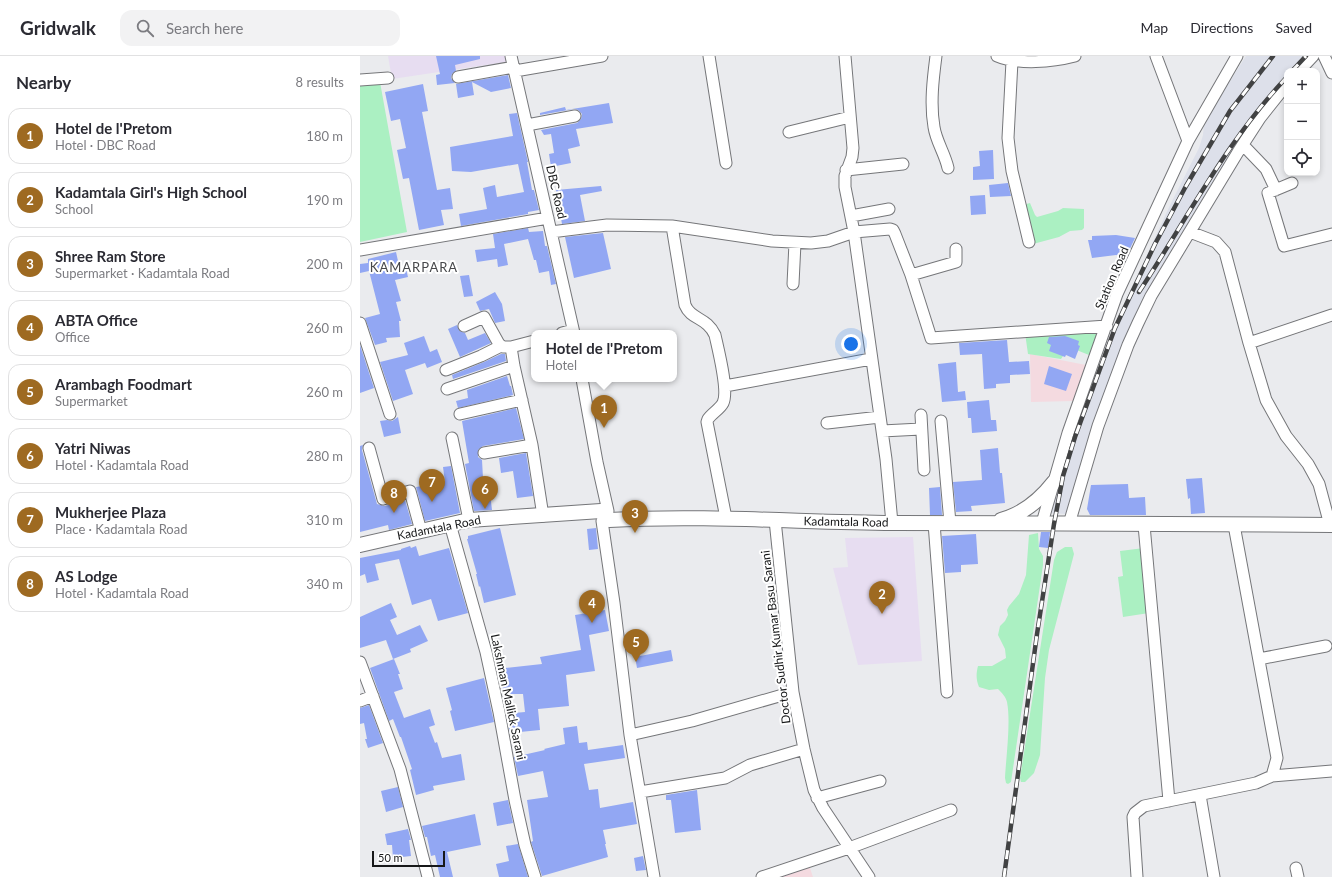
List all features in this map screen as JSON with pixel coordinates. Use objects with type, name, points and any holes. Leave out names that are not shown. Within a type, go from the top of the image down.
[{"type":"main road","points":[[974,522],[997,521],[1018,514],[1035,503],[1054,482]]},
{"type":"main road","name":"Kadamtala Road","points":[[360,545],[469,520],[517,516],[726,518],[892,523],[974,522],[1048,524],[1331,525]]},
{"type":"street","name":"DBC Road","points":[[511,56],[574,330]]},
{"type":"street","points":[[458,77],[602,56]]},
{"type":"street","points":[[709,56],[726,163]]},
{"type":"street","points":[[845,56],[853,148],[852,157],[846,170],[845,187],[854,232],[886,459],[892,523]]},
{"type":"street","points":[[936,56],[932,112],[934,128],[948,168]]},
{"type":"street","points":[[997,56],[1012,61],[1075,56]]},
{"type":"street","points":[[1156,56],[1188,141]]},
{"type":"street","name":"Station Road","points":[[1048,524],[1054,482],[1081,394],[1118,294],[1188,141],[1237,56]]},
{"type":"street","points":[[1301,68],[1313,56]]},
{"type":"street","points":[[1324,56],[1332,73]]},
{"type":"street","points":[[1012,61],[1009,144],[1012,171],[1029,242]]},
{"type":"street","points":[[360,80],[388,78]]},
{"type":"street","points":[[1069,524],[1098,426],[1128,346],[1151,296],[1243,144],[1260,118],[1284,88]]},
{"type":"street","points":[[527,125],[575,116]]},
{"type":"street","points":[[789,132],[850,117]]},
{"type":"street","points":[[1243,144],[1266,168],[1276,190]]},
{"type":"street","points":[[846,170],[903,164]]},
{"type":"street","points":[[1292,183],[1268,193],[1284,246],[1332,234]]},
{"type":"street","points":[[851,216],[889,209]]},
{"type":"street","points":[[360,250],[548,218]]},
{"type":"street","points":[[551,232],[607,225],[672,226],[795,243],[819,243],[854,232],[886,229],[893,230],[931,338],[1107,326]]},
{"type":"street","points":[[672,226],[685,305],[687,310],[706,322],[715,334],[725,386],[724,401],[707,422],[726,518]]},
{"type":"street","points":[[1190,232],[1216,242],[1225,252],[1266,400],[1286,436],[1308,464],[1316,479],[1331,525]]},
{"type":"street","points":[[794,284],[795,243]]},
{"type":"street","points":[[910,275],[956,262],[956,249]]},
{"type":"street","points":[[1249,343],[1332,315]]},
{"type":"street","points":[[464,326],[484,317],[506,346],[514,366],[532,445],[543,516]]},
{"type":"street","points":[[360,323],[390,414]]},
{"type":"street","points":[[446,370],[506,346],[531,342]]},
{"type":"street","points":[[725,386],[871,359]]},
{"type":"street","points":[[447,389],[514,366]]},
{"type":"street","points":[[583,382],[620,602],[633,734],[654,877]]},
{"type":"street","points":[[460,414],[522,400]]},
{"type":"street","points":[[921,415],[924,470]]},
{"type":"street","points":[[827,423],[880,417]]},
{"type":"street","points":[[941,421],[950,523]]},
{"type":"street","points":[[882,431],[921,429]]},
{"type":"street","points":[[452,438],[469,520]]},
{"type":"street","points":[[484,453],[532,445]]},
{"type":"street","points":[[369,448],[383,499],[410,491],[421,531]]},
{"type":"street","name":"Doctor Sudhir Kumar Basu Sarani","points":[[775,520],[793,692],[804,749],[817,798],[849,848],[870,877]]},
{"type":"street","points":[[934,523],[947,692]]},
{"type":"street","name":"Lakshman Mallick Sarani","points":[[450,524],[486,652],[499,712],[515,800],[525,845],[535,877]]},
{"type":"street","points":[[1144,524],[1170,801]]},
{"type":"street","points":[[1234,525],[1277,758],[1272,776]]},
{"type":"street","points":[[1259,660],[1326,646]]},
{"type":"street","points":[[360,662],[374,696],[400,769],[428,877]]},
{"type":"street","points":[[633,734],[692,721],[793,692]]},
{"type":"street","points":[[360,700],[374,696]]},
{"type":"street","points":[[642,792],[725,778],[750,765],[804,749]]},
{"type":"street","points":[[1137,877],[1133,817],[1134,813],[1144,806],[1256,783],[1272,776],[1332,771]]},
{"type":"street","points":[[817,798],[880,781]]},
{"type":"street","points":[[642,792],[658,877]]},
{"type":"street","points":[[1200,795],[1214,877]]},
{"type":"street","points":[[762,877],[849,848],[951,810]]},
{"type":"shaded area","points":[[388,56],[505,56],[506,62],[392,79]]},
{"type":"shaded area","points":[[1246,56],[1311,56],[1299,68],[1284,68],[1284,86],[1162,273],[1067,514],[1050,513],[1090,388],[1121,311],[1171,203],[1199,148],[1203,135],[1204,122]]},
{"type":"shaded area","points":[[1030,354],[1086,365],[1074,401],[1031,402]]},
{"type":"shaded area","points":[[913,537],[922,661],[858,665],[833,568],[848,567],[845,538]]},
{"type":"shaded area","points":[[809,865],[813,877],[773,877]]},
{"type":"green space","points":[[380,82],[407,232],[360,242],[360,84]]},
{"type":"green space","points":[[1030,203],[1037,217],[1063,208],[1084,209],[1084,228],[1082,230],[1070,231],[1059,237],[1033,244],[1023,205]]},
{"type":"green space","points":[[1101,328],[1089,355],[1069,347],[1061,359],[1028,354],[1025,333]]},
{"type":"green space","points":[[1038,533],[1039,549],[1043,556],[1043,565],[1011,782],[1008,784],[1006,783],[1005,778],[1008,729],[1007,702],[1005,697],[998,689],[989,690],[979,687],[977,672],[978,666],[992,666],[1006,658],[1005,649],[998,635],[1000,626],[1008,615],[1007,610],[1009,606],[1019,594],[1026,575],[1029,535]]},
{"type":"green space","points":[[1065,547],[1072,547],[1074,554],[1049,650],[1045,678],[1040,755],[1034,773],[1025,782],[1021,782],[1020,778],[1054,560],[1057,552]]},
{"type":"green space","points":[[1144,548],[1149,613],[1123,617],[1118,577],[1123,576],[1120,551]]},
{"type":"building","points":[[436,56],[480,56],[480,59],[455,65],[456,71],[452,74],[451,78],[455,83],[437,85],[436,75],[440,74]]},
{"type":"building","points":[[508,75],[511,88],[491,92],[472,82],[474,95],[458,98],[456,84]]},
{"type":"building","points":[[423,84],[428,111],[422,112],[437,190],[450,188],[453,209],[441,210],[444,225],[419,230],[409,178],[403,179],[397,150],[406,148],[400,119],[391,121],[385,92]]},
{"type":"building","points":[[609,103],[613,123],[576,129],[580,146],[568,149],[571,163],[551,167],[549,154],[554,153],[551,134],[544,135],[541,130],[577,123],[581,119],[582,114],[578,110],[574,109],[540,115],[540,113],[565,107],[566,110]]},
{"type":"building","points":[[517,113],[528,162],[532,190],[534,190],[539,210],[528,212],[528,214],[461,226],[459,214],[487,209],[483,188],[495,185],[497,197],[524,192],[518,164],[471,172],[452,171],[450,147],[513,136],[509,114]]},
{"type":"building","points":[[993,150],[994,179],[973,180],[973,167],[980,166],[979,151]]},
{"type":"building","points":[[1008,183],[1011,196],[990,197],[989,185]]},
{"type":"building","points":[[601,186],[602,191],[580,195],[585,221],[562,224],[556,190]]},
{"type":"building","points":[[985,195],[986,214],[971,215],[970,196]]},
{"type":"building","points":[[528,228],[529,232],[543,231],[545,246],[547,246],[556,284],[551,285],[549,271],[539,273],[528,239],[504,244],[508,265],[498,267],[497,259],[477,262],[475,250],[495,248],[493,234]]},
{"type":"building","points":[[603,233],[611,269],[574,278],[565,237]]},
{"type":"building","points":[[1116,235],[1135,238],[1126,257],[1116,255],[1092,258],[1088,240],[1092,240],[1092,236]]},
{"type":"building","points":[[396,252],[400,270],[406,269],[408,277],[395,280],[401,301],[396,302],[401,321],[399,321],[400,337],[386,338],[387,342],[375,345],[365,318],[380,314],[369,271],[360,273],[360,264],[368,263],[368,259]]},
{"type":"building","points":[[469,275],[473,296],[464,297],[460,276]]},
{"type":"building","points":[[495,292],[502,304],[505,321],[495,323],[489,309],[480,311],[476,302]]},
{"type":"building","points":[[457,325],[460,331],[465,333],[468,340],[485,333],[491,343],[460,357],[448,329]]},
{"type":"building","points":[[424,336],[430,352],[437,349],[442,362],[427,368],[425,363],[405,370],[413,394],[393,401],[380,362],[408,355],[404,343]]},
{"type":"building","points":[[1065,336],[1079,341],[1078,345],[1080,346],[1075,359],[1049,351],[1051,345],[1047,343],[1049,337]]},
{"type":"building","points":[[1007,340],[1009,362],[1029,361],[1030,374],[1010,375],[1010,383],[996,384],[996,388],[984,389],[982,354],[960,355],[959,343]]},
{"type":"building","points":[[360,345],[374,388],[360,393]]},
{"type":"building","points":[[501,354],[505,354],[506,361],[453,379],[452,375]]},
{"type":"building","points":[[956,362],[958,392],[965,391],[966,400],[942,402],[938,364]]},
{"type":"building","points":[[1049,366],[1072,374],[1066,391],[1044,384]]},
{"type":"building","points":[[507,376],[513,395],[458,408],[456,401],[468,398],[467,390]]},
{"type":"building","points":[[989,400],[991,420],[996,420],[997,431],[972,433],[971,418],[968,418],[967,402]]},
{"type":"building","points":[[516,408],[524,439],[483,446],[478,450],[478,457],[482,460],[483,478],[488,477],[492,510],[474,511],[465,464],[469,463],[462,421]]},
{"type":"building","points":[[398,417],[401,433],[384,437],[380,421],[392,421]]},
{"type":"building","points":[[363,445],[362,450],[377,504],[385,506],[405,500],[412,524],[389,530],[388,525],[360,532],[360,446]]},
{"type":"building","points":[[998,448],[1005,503],[971,506],[972,511],[956,512],[953,482],[982,480],[980,450]]},
{"type":"building","points":[[526,453],[533,496],[517,498],[513,471],[501,473],[499,458]]},
{"type":"building","points":[[451,466],[460,513],[425,521],[416,487],[445,482],[443,467]]},
{"type":"building","points":[[1202,478],[1205,513],[1191,514],[1190,498],[1188,499],[1186,479]]},
{"type":"building","points":[[1128,484],[1129,498],[1145,497],[1146,515],[1090,515],[1087,509],[1091,485]]},
{"type":"building","points":[[940,487],[942,515],[930,515],[929,488]]},
{"type":"building","points":[[500,528],[516,595],[484,603],[467,539],[468,536]]},
{"type":"building","points":[[596,528],[598,549],[589,550],[587,529]]},
{"type":"building","points":[[1041,532],[1050,532],[1048,548],[1039,547]]},
{"type":"building","points":[[976,534],[978,564],[961,565],[961,572],[945,573],[942,536]]},
{"type":"building","points":[[410,546],[411,548],[416,546],[419,556],[449,548],[468,613],[438,621],[431,599],[412,605],[399,559],[375,564],[379,580],[367,583],[365,574],[360,576],[360,558],[401,550]]},
{"type":"building","points":[[391,603],[397,617],[390,620],[397,635],[420,625],[428,641],[410,649],[411,652],[393,659],[386,640],[360,648],[360,617]]},
{"type":"building","points":[[605,610],[609,631],[589,635],[595,671],[566,675],[569,706],[538,709],[540,730],[510,733],[508,722],[515,721],[514,713],[525,712],[523,694],[503,694],[502,680],[506,680],[505,668],[542,664],[540,657],[581,650],[575,615]]},
{"type":"building","points":[[671,650],[673,661],[637,668],[635,657]]},
{"type":"building","points":[[394,659],[400,674],[398,674],[403,689],[394,692],[404,718],[430,709],[435,725],[429,727],[435,743],[437,742],[442,758],[461,754],[465,780],[433,786],[434,790],[416,795],[410,770],[412,769],[401,737],[393,719],[389,721],[370,668]]},
{"type":"building","points":[[484,678],[494,722],[455,731],[450,711],[452,710],[446,688]]},
{"type":"building","points":[[369,705],[383,743],[368,748],[365,739],[367,739],[364,723],[360,724],[360,708]]},
{"type":"building","points":[[577,726],[579,743],[587,742],[588,750],[623,745],[625,758],[584,764],[589,790],[598,789],[600,808],[633,802],[637,824],[603,830],[608,857],[542,876],[531,842],[533,841],[527,800],[548,797],[543,771],[518,776],[514,757],[565,744],[563,728]]},
{"type":"building","points":[[398,787],[403,807],[386,812],[381,791]]},
{"type":"building","points":[[697,790],[701,830],[675,833],[671,800],[666,800],[666,795]]},
{"type":"building","points":[[508,800],[513,823],[497,826],[493,803]]},
{"type":"building","points":[[475,814],[481,845],[447,852],[453,877],[440,877],[435,855],[431,856],[427,837],[425,837],[422,826]]},
{"type":"building","points":[[408,829],[411,840],[409,840],[411,856],[393,858],[392,845],[387,845],[385,834]]},
{"type":"building","points":[[518,844],[528,877],[499,877],[496,864],[509,861],[506,846]]},
{"type":"building","points":[[643,856],[646,870],[636,871],[634,858]]},
{"type":"railway","points":[[1004,877],[1037,634],[1054,524],[1063,476],[1075,437],[1115,328],[1155,244],[1186,186],[1230,111],[1273,56]]},
{"type":"railway","points":[[1295,68],[1306,56]]},
{"type":"railway","points":[[1139,292],[1226,153],[1265,101],[1284,80]]},
{"type":"place","name":"Hotel de l'Pretom","points":[[604,428]]},
{"type":"place","name":"Mukherjee Plaza","points":[[432,502]]},
{"type":"place","name":"Yatri Niwas","points":[[485,509]]},
{"type":"place","name":"AS Lodge","points":[[394,513]]},
{"type":"place","name":"Shree Ram Store","points":[[635,533]]},
{"type":"place","name":"Kadamtala Girl's High School","points":[[882,614]]},
{"type":"place","name":"ABTA Office","points":[[592,623]]},
{"type":"place","name":"Arambagh Foodmart","points":[[636,662]]},
{"type":"district","name":"KAMARPARA","points":[[414,267]]}]
